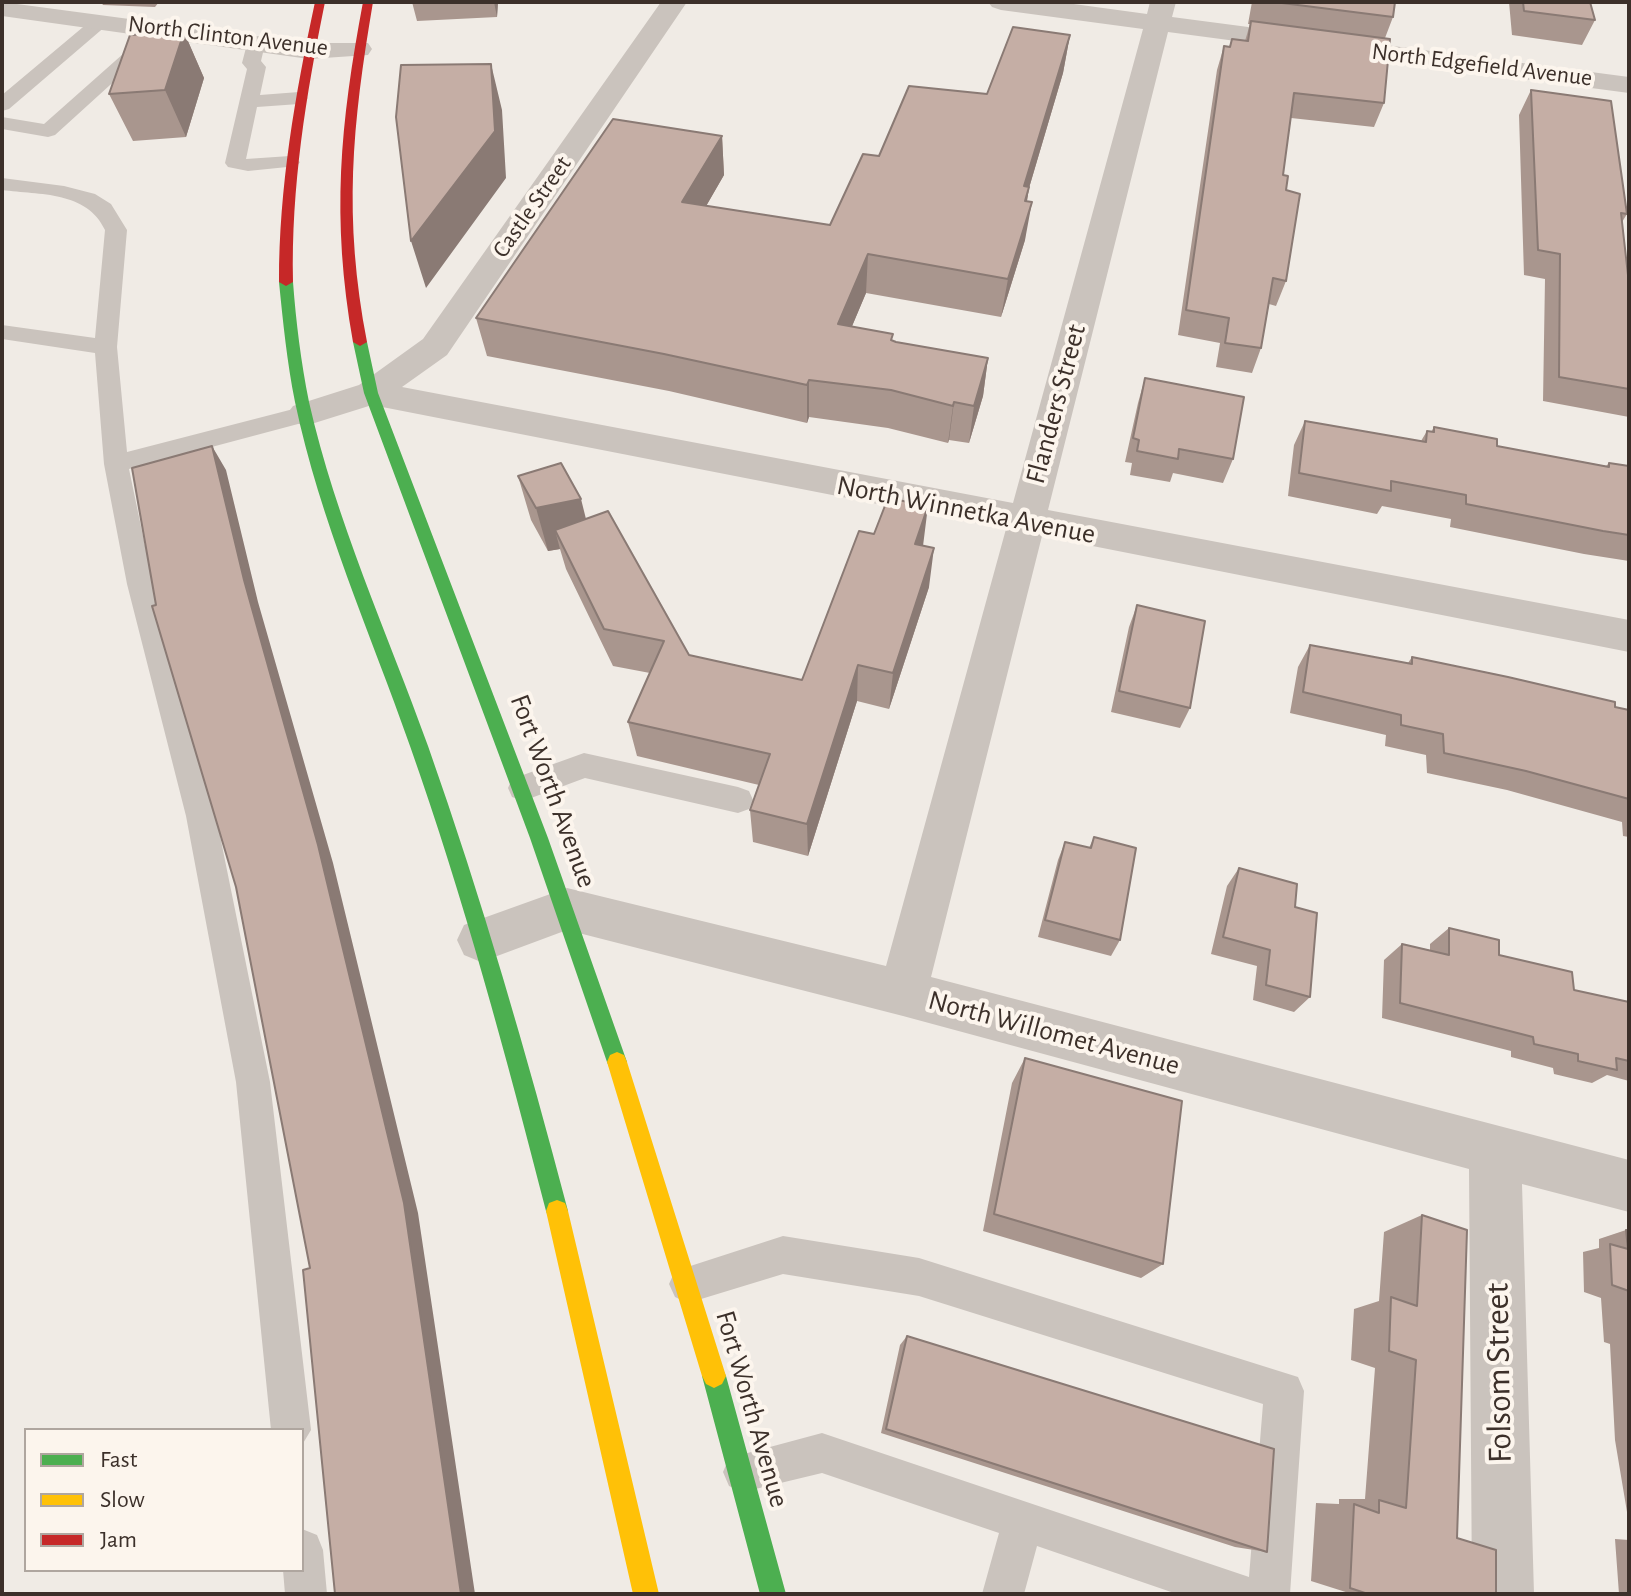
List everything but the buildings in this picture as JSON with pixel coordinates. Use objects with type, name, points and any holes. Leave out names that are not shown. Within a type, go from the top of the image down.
[{"type":"main road","points":[[320,2],[299,98],[290,162],[287,306],[305,414],[324,489],[363,605],[413,731],[481,940],[564,1244],[646,1594]]},
{"type":"main road","name":"Fort Worth Avenue","points":[[368,2],[345,161],[343,223],[354,313],[371,393],[567,909],[688,1284],[743,1472],[773,1594]]},
{"type":"street","name":"Castle Street","points":[[371,393],[435,347],[674,2]]},
{"type":"street","name":"North Edgefield Avenue","points":[[1001,2],[1160,12],[1629,85]]},
{"type":"street","name":"North Clinton Avenue","points":[[22,7],[309,51],[359,49]]},
{"type":"street","name":"Flanders Street","points":[[903,993],[1160,12]]},
{"type":"street","name":"North Winnetka Avenue","points":[[305,414],[371,393],[1025,522],[1629,636]]},
{"type":"street","points":[[481,940],[567,909]]},
{"type":"street","name":"North Willomet Avenue","points":[[567,909],[903,993],[1629,1186]]},
{"type":"street","name":"Folsom Street","points":[[1495,1152],[1503,1594]]},
{"type":"lane","points":[[2,105],[101,21]]},
{"type":"lane","points":[[2,123],[48,131],[161,30]]},
{"type":"lane","points":[[256,44],[251,63],[257,67],[235,163],[290,162]]},
{"type":"lane","points":[[248,102],[299,98]]},
{"type":"lane","points":[[2,184],[70,195],[97,203],[109,214],[116,230],[106,347],[116,464],[140,584],[201,816],[253,1082],[291,1428]]},
{"type":"lane","points":[[2,332],[106,347]]},
{"type":"lane","points":[[116,464],[305,414]]},
{"type":"lane","points":[[523,788],[584,765],[738,800]]},
{"type":"lane","points":[[688,1284],[783,1255],[919,1277],[1284,1391],[1269,1594]]},
{"type":"lane","points":[[743,1472],[822,1453],[1240,1594]]},
{"type":"lane","points":[[1003,1594],[1023,1522]]},
{"type":"lane","points":[[304,1572],[306,1594]]},
{"type":"traffic: fast","points":[[286,282],[302,402],[317,460],[457,861],[510,1035],[557,1211]]},
{"type":"traffic: fast","points":[[360,342],[371,393],[539,838],[617,1062]]},
{"type":"traffic: fast","points":[[714,1376],[773,1594]]},
{"type":"traffic: slow","points":[[617,1062],[714,1376]]},
{"type":"traffic: slow","points":[[557,1211],[646,1594]]},
{"type":"traffic: jam","points":[[286,282],[290,176],[299,106],[320,2]]},
{"type":"traffic: jam","points":[[360,342],[347,253],[345,172],[353,90],[368,2]]}]
